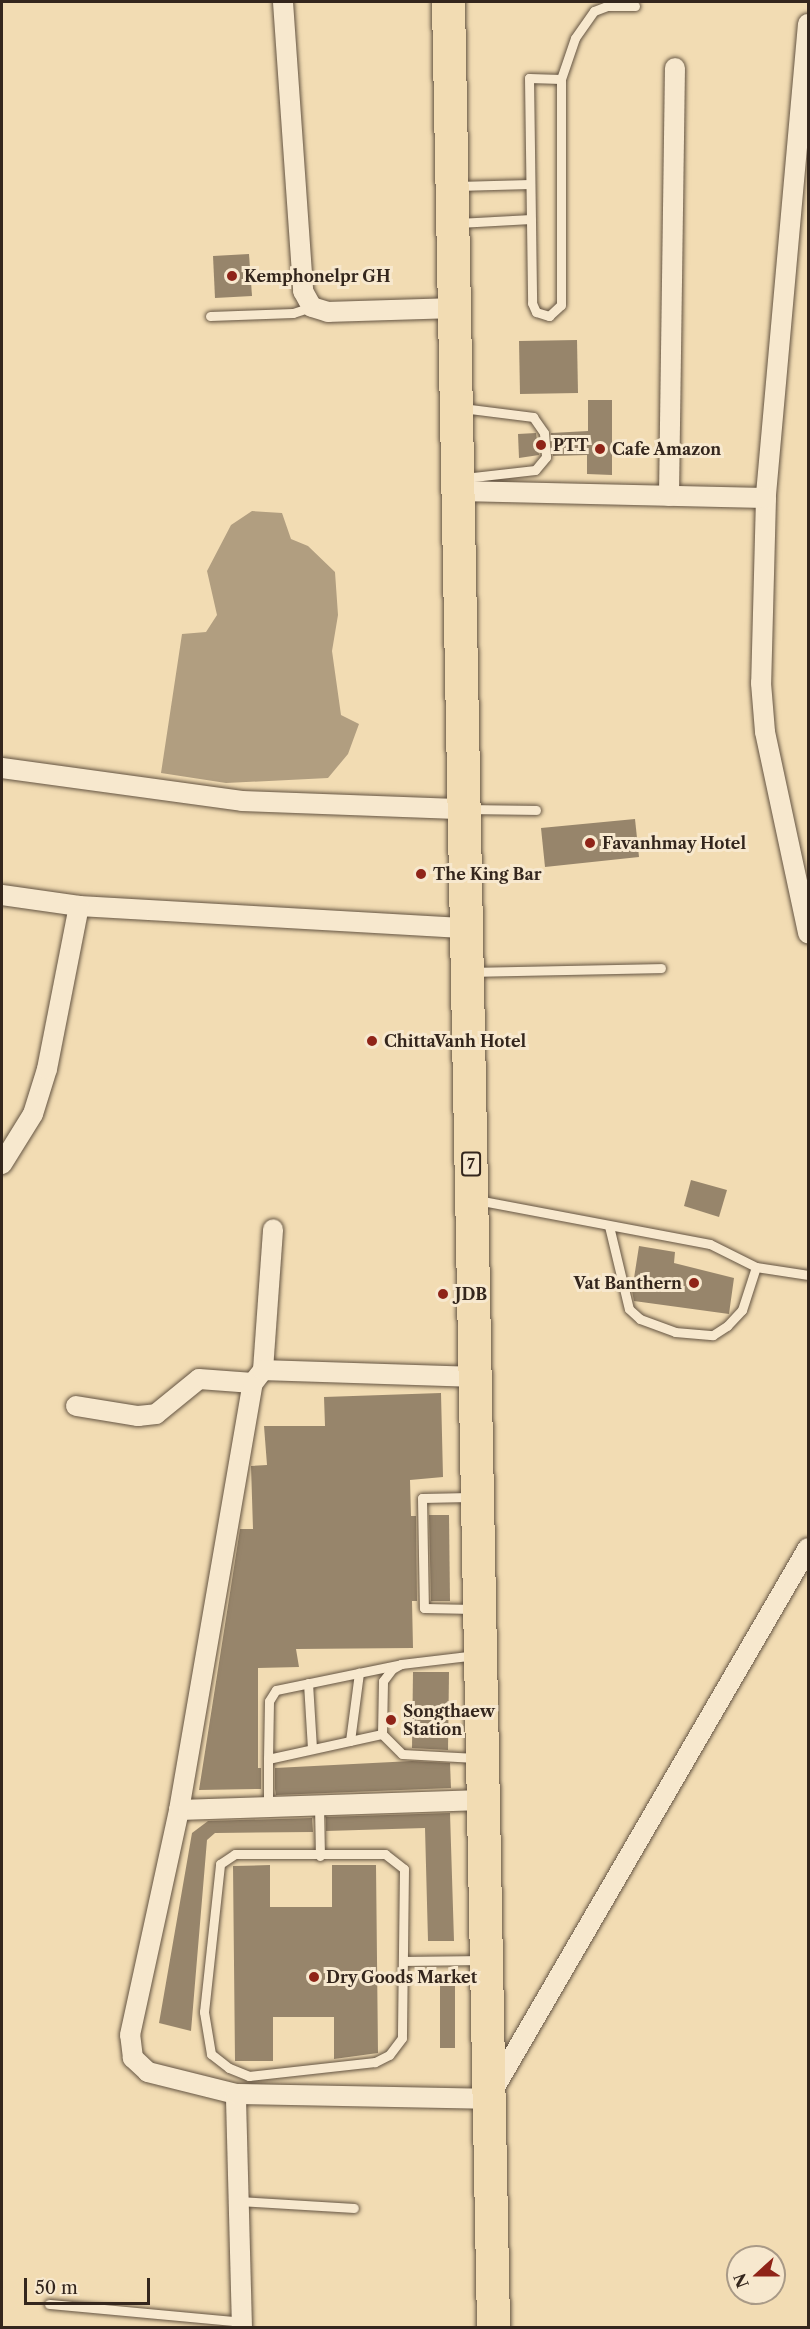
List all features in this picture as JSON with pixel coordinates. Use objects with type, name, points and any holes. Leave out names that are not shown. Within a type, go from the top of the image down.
[{"type":"highway","name":"7","points":[[448,2],[493,2328]]},
{"type":"street","points":[[283,2],[303,291],[312,308],[328,312],[454,308]]},
{"type":"street","points":[[808,24],[766,498],[760,683],[765,732],[808,933]]},
{"type":"street","points":[[669,496],[675,68]]},
{"type":"street","points":[[458,485],[669,496],[766,498]]},
{"type":"street","points":[[2,768],[242,801],[464,809]]},
{"type":"street","points":[[2,895],[79,906],[466,928]]},
{"type":"street","points":[[2,1164],[33,1114],[47,1069],[79,906]]},
{"type":"street","points":[[273,1229],[258,1376],[179,1810],[130,2035],[133,2058],[148,2072],[236,2094],[488,2099],[808,1548]]},
{"type":"street","points":[[76,1406],[138,1416],[156,1414],[199,1379],[258,1376],[475,1377]]},
{"type":"street","points":[[179,1810],[483,1800]]},
{"type":"street","points":[[236,2094],[242,2325]]},
{"type":"lane","points":[[561,79],[529,78],[532,303],[536,312],[549,316],[561,305],[561,79],[576,38],[594,11],[607,6],[635,6]]},
{"type":"lane","points":[[452,186],[530,184]]},
{"type":"lane","points":[[452,223],[531,219]]},
{"type":"lane","points":[[210,316],[293,313],[312,308]]},
{"type":"lane","points":[[456,408],[534,417],[544,433],[546,457],[535,470],[458,485]]},
{"type":"lane","points":[[464,809],[536,810]]},
{"type":"lane","points":[[467,973],[661,968]]},
{"type":"lane","points":[[471,1199],[710,1244],[756,1267],[808,1275]]},
{"type":"lane","points":[[609,1226],[629,1309],[640,1318],[675,1332],[713,1335],[727,1326],[742,1310],[756,1267]]},
{"type":"lane","points":[[477,1497],[422,1498],[424,1608],[479,1609]]},
{"type":"lane","points":[[267,1807],[271,1694],[308,1683],[401,1664],[480,1655]]},
{"type":"lane","points":[[401,1664],[383,1681],[382,1734],[402,1754],[482,1758]]},
{"type":"lane","points":[[350,1741],[359,1673]]},
{"type":"lane","points":[[308,1683],[312,1749]]},
{"type":"lane","points":[[268,1759],[382,1734]]},
{"type":"lane","points":[[319,1805],[320,1856]]},
{"type":"lane","points":[[235,1854],[320,1856],[385,1854],[404,1869],[405,1961],[402,2038],[389,2055],[375,2062],[249,2076],[229,2068],[212,2054],[204,2012],[220,1864],[235,1854]]},
{"type":"lane","points":[[405,1961],[486,1960]]},
{"type":"lane","points":[[239,2201],[354,2208]]},
{"type":"lane","points":[[49,2304],[242,2325]]},
{"type":"shaded area","points":[[252,511],[282,513],[291,539],[308,546],[335,572],[338,615],[332,651],[341,715],[359,724],[348,754],[328,778],[226,783],[161,773],[182,634],[206,632],[217,615],[207,571],[231,525]]},
{"type":"building","name":"Kemphonelpr GH","points":[[249,254],[252,296],[215,298],[213,256]]},
{"type":"building","points":[[577,340],[578,393],[520,394],[519,341]]},
{"type":"building","points":[[588,400],[612,400],[612,475],[587,474],[587,455],[553,456],[551,433],[588,431]]},
{"type":"building","points":[[536,433],[539,455],[519,458],[518,434]]},
{"type":"building","name":"Favanhmay Hotel","points":[[635,819],[639,857],[545,867],[541,828]]},
{"type":"building","points":[[691,1180],[727,1190],[719,1217],[684,1206]]},
{"type":"building","points":[[639,1246],[675,1252],[674,1263],[734,1278],[729,1314],[634,1301],[632,1291]]},
{"type":"building","points":[[441,1393],[443,1477],[410,1480],[411,1516],[416,1516],[417,1601],[412,1601],[413,1648],[296,1649],[299,1667],[258,1668],[258,1768],[261,1768],[261,1789],[199,1790],[240,1529],[253,1529],[251,1466],[267,1465],[264,1426],[325,1426],[324,1397]]},
{"type":"building","points":[[429,1515],[449,1515],[450,1601],[431,1601]]},
{"type":"building","points":[[413,1672],[449,1672],[448,1750],[412,1748]]},
{"type":"building","points":[[412,1761],[450,1763],[451,1788],[276,1795],[275,1768]]},
{"type":"building","points":[[450,1813],[454,1941],[428,1941],[425,1828],[326,1831],[326,1817]]},
{"type":"building","points":[[312,1818],[313,1832],[215,1833],[207,1840],[191,2031],[159,2023],[192,1833],[208,1821]]},
{"type":"building","points":[[270,1865],[270,1907],[332,1907],[332,1865],[376,1865],[378,2053],[334,2059],[334,2017],[273,2017],[273,2061],[235,2061],[233,1866]]},
{"type":"building","points":[[440,1977],[455,1977],[455,2048],[440,2048]]},
{"type":"place","name":"Kemphonelpr GH","points":[[232,276]]},
{"type":"place","name":"PTT","points":[[541,445]]},
{"type":"place","name":"Cafe Amazon","points":[[600,449]]},
{"type":"place","name":"Favanhmay Hotel","points":[[590,843]]},
{"type":"place","name":"The King Bar","points":[[421,874]]},
{"type":"place","name":"ChittaVanh Hotel","points":[[372,1041]]},
{"type":"place","name":"Vat Banthern","points":[[694,1283]]},
{"type":"place","name":"JDB","points":[[443,1294]]},
{"type":"place","name":"Songthaew Station","points":[[391,1720]]},
{"type":"place","name":"Dry Goods Market","points":[[314,1977]]}]
